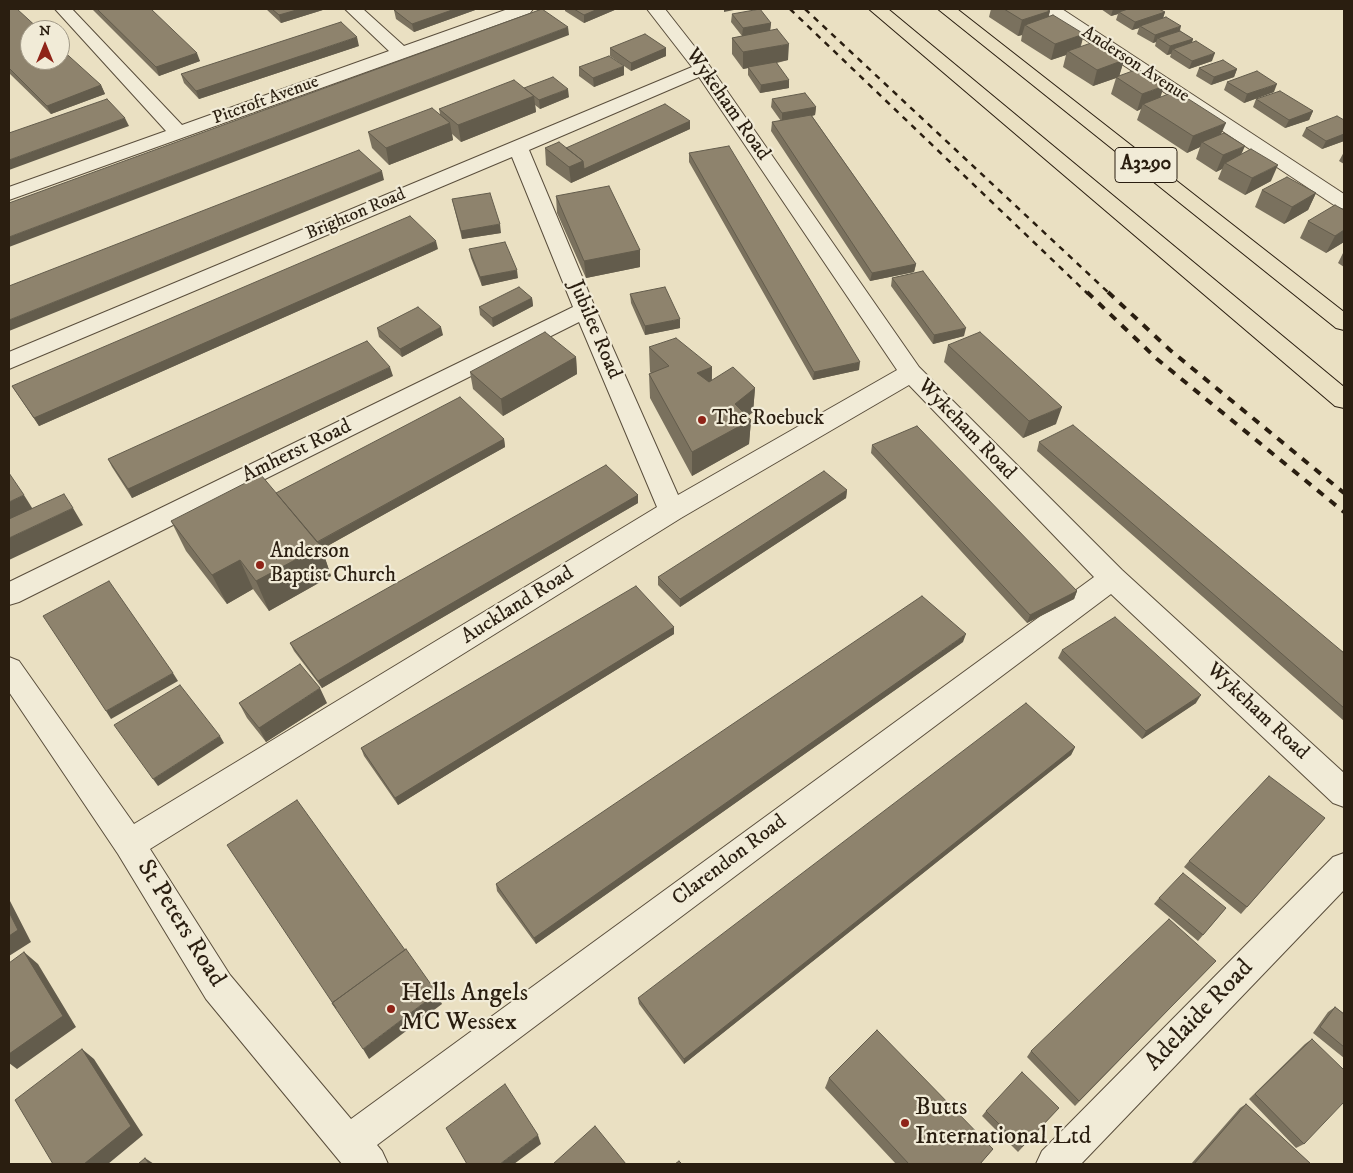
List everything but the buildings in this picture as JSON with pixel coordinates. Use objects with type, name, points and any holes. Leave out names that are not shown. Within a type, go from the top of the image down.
[{"type":"main road","name":"A3290","points":[[878,9],[1344,400]]},
{"type":"main road","name":"A3290","points":[[948,9],[1344,323]]},
{"type":"street","points":[[62,9],[179,133]]},
{"type":"street","points":[[353,9],[401,53]]},
{"type":"street","name":"Pitcroft Avenue","points":[[9,194],[524,9]]},
{"type":"street","name":"Wykeham Road","points":[[656,9],[703,69],[911,373],[1112,578],[1344,793]]},
{"type":"street","name":"Anderson Avenue","points":[[1051,9],[1344,203]]},
{"type":"street","name":"Brighton Road","points":[[9,361],[703,69]]},
{"type":"street","name":"Jubilee Road","points":[[518,147],[585,310],[672,511]]},
{"type":"street","name":"Amherst Road","points":[[9,594],[585,310]]},
{"type":"street","name":"Auckland Road","points":[[129,844],[672,511],[911,373]]},
{"type":"street","name":"Clarendon Road","points":[[359,1154],[1112,578]]},
{"type":"street","name":"St Peters Road","points":[[9,669],[129,844],[218,987],[359,1154]]},
{"type":"street","name":"Adelaide Road","points":[[1055,1164],[1344,868]]},
{"type":"railway","points":[[790,9],[1088,294]]},
{"type":"railway","points":[[805,9],[1110,294]]},
{"type":"railway","points":[[1087,292],[1157,359],[1344,512]]},
{"type":"railway","points":[[1108,292],[1170,350],[1344,493]]},
{"type":"place","name":"The Roebuck","points":[[702,420]]},
{"type":"place","name":"Anderson Baptist Church","points":[[260,565]]},
{"type":"place","name":"Hells Angels MC Wessex","points":[[391,1009]]},
{"type":"place","name":"Butts International Ltd","points":[[905,1123]]}]
